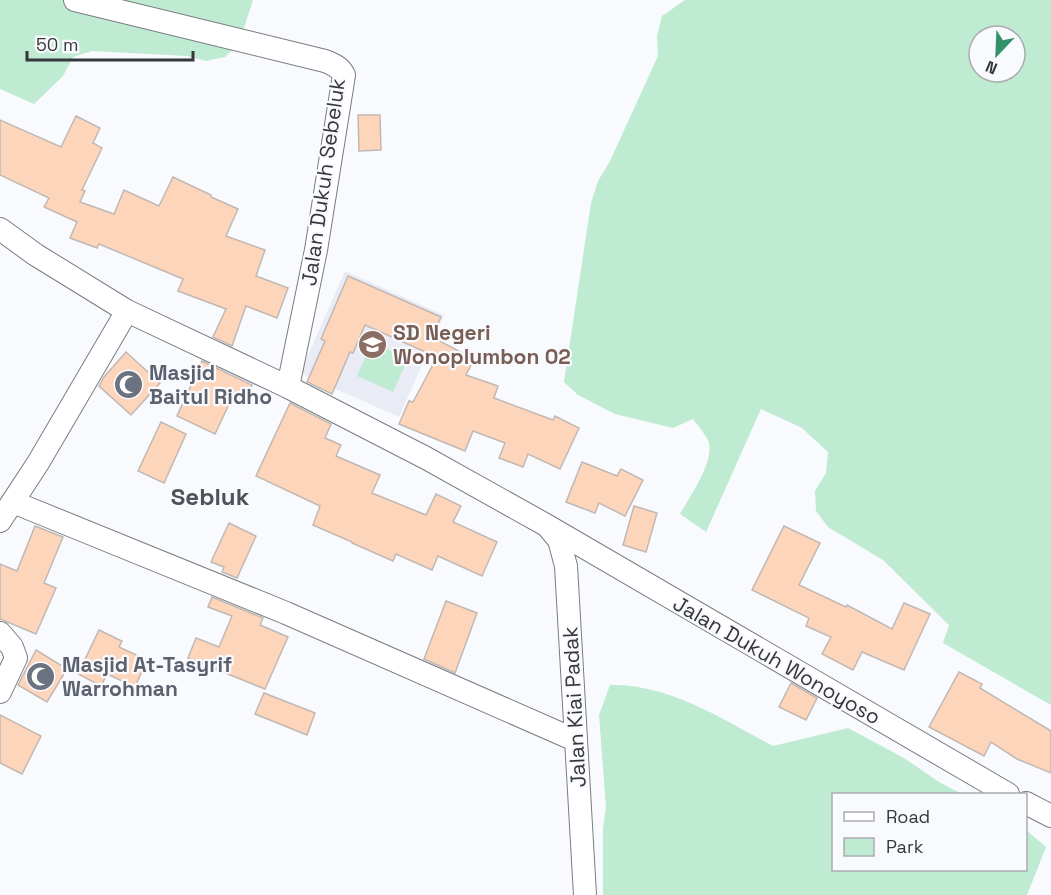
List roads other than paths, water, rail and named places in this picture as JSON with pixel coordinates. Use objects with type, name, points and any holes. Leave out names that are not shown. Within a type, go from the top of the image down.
[{"type":"street","name":"Jalan Dukuh Sebeluk","points":[[75,0],[325,62],[337,66],[342,71],[344,75],[316,250],[288,387]]},
{"type":"street","points":[[0,229],[36,255],[127,311],[288,387],[426,458],[546,525]]},
{"type":"street","points":[[0,520],[14,502],[127,311]]},
{"type":"street","points":[[14,502],[286,613],[575,740]]},
{"type":"street","name":"Jalan Kiai Padak","points":[[546,525],[559,540],[566,566],[585,895]]},
{"type":"street","name":"Jalan Dukuh Wonoyoso","points":[[546,525],[1005,793]]},
{"type":"street","points":[[0,633],[12,647],[16,658],[0,692]]},
{"type":"street","points":[[1027,804],[1051,816]]},
{"type":"place","name":"SD Negeri Wonoplumbon 02","points":[[372,344]]},
{"type":"place","name":"Masjid Baitul Ridho","points":[[128,384]]},
{"type":"place","name":"Masjid At-Tasyrif Warrohman","points":[[41,676]]},
{"type":"district","name":"Sebluk","points":[[210,496]]}]
